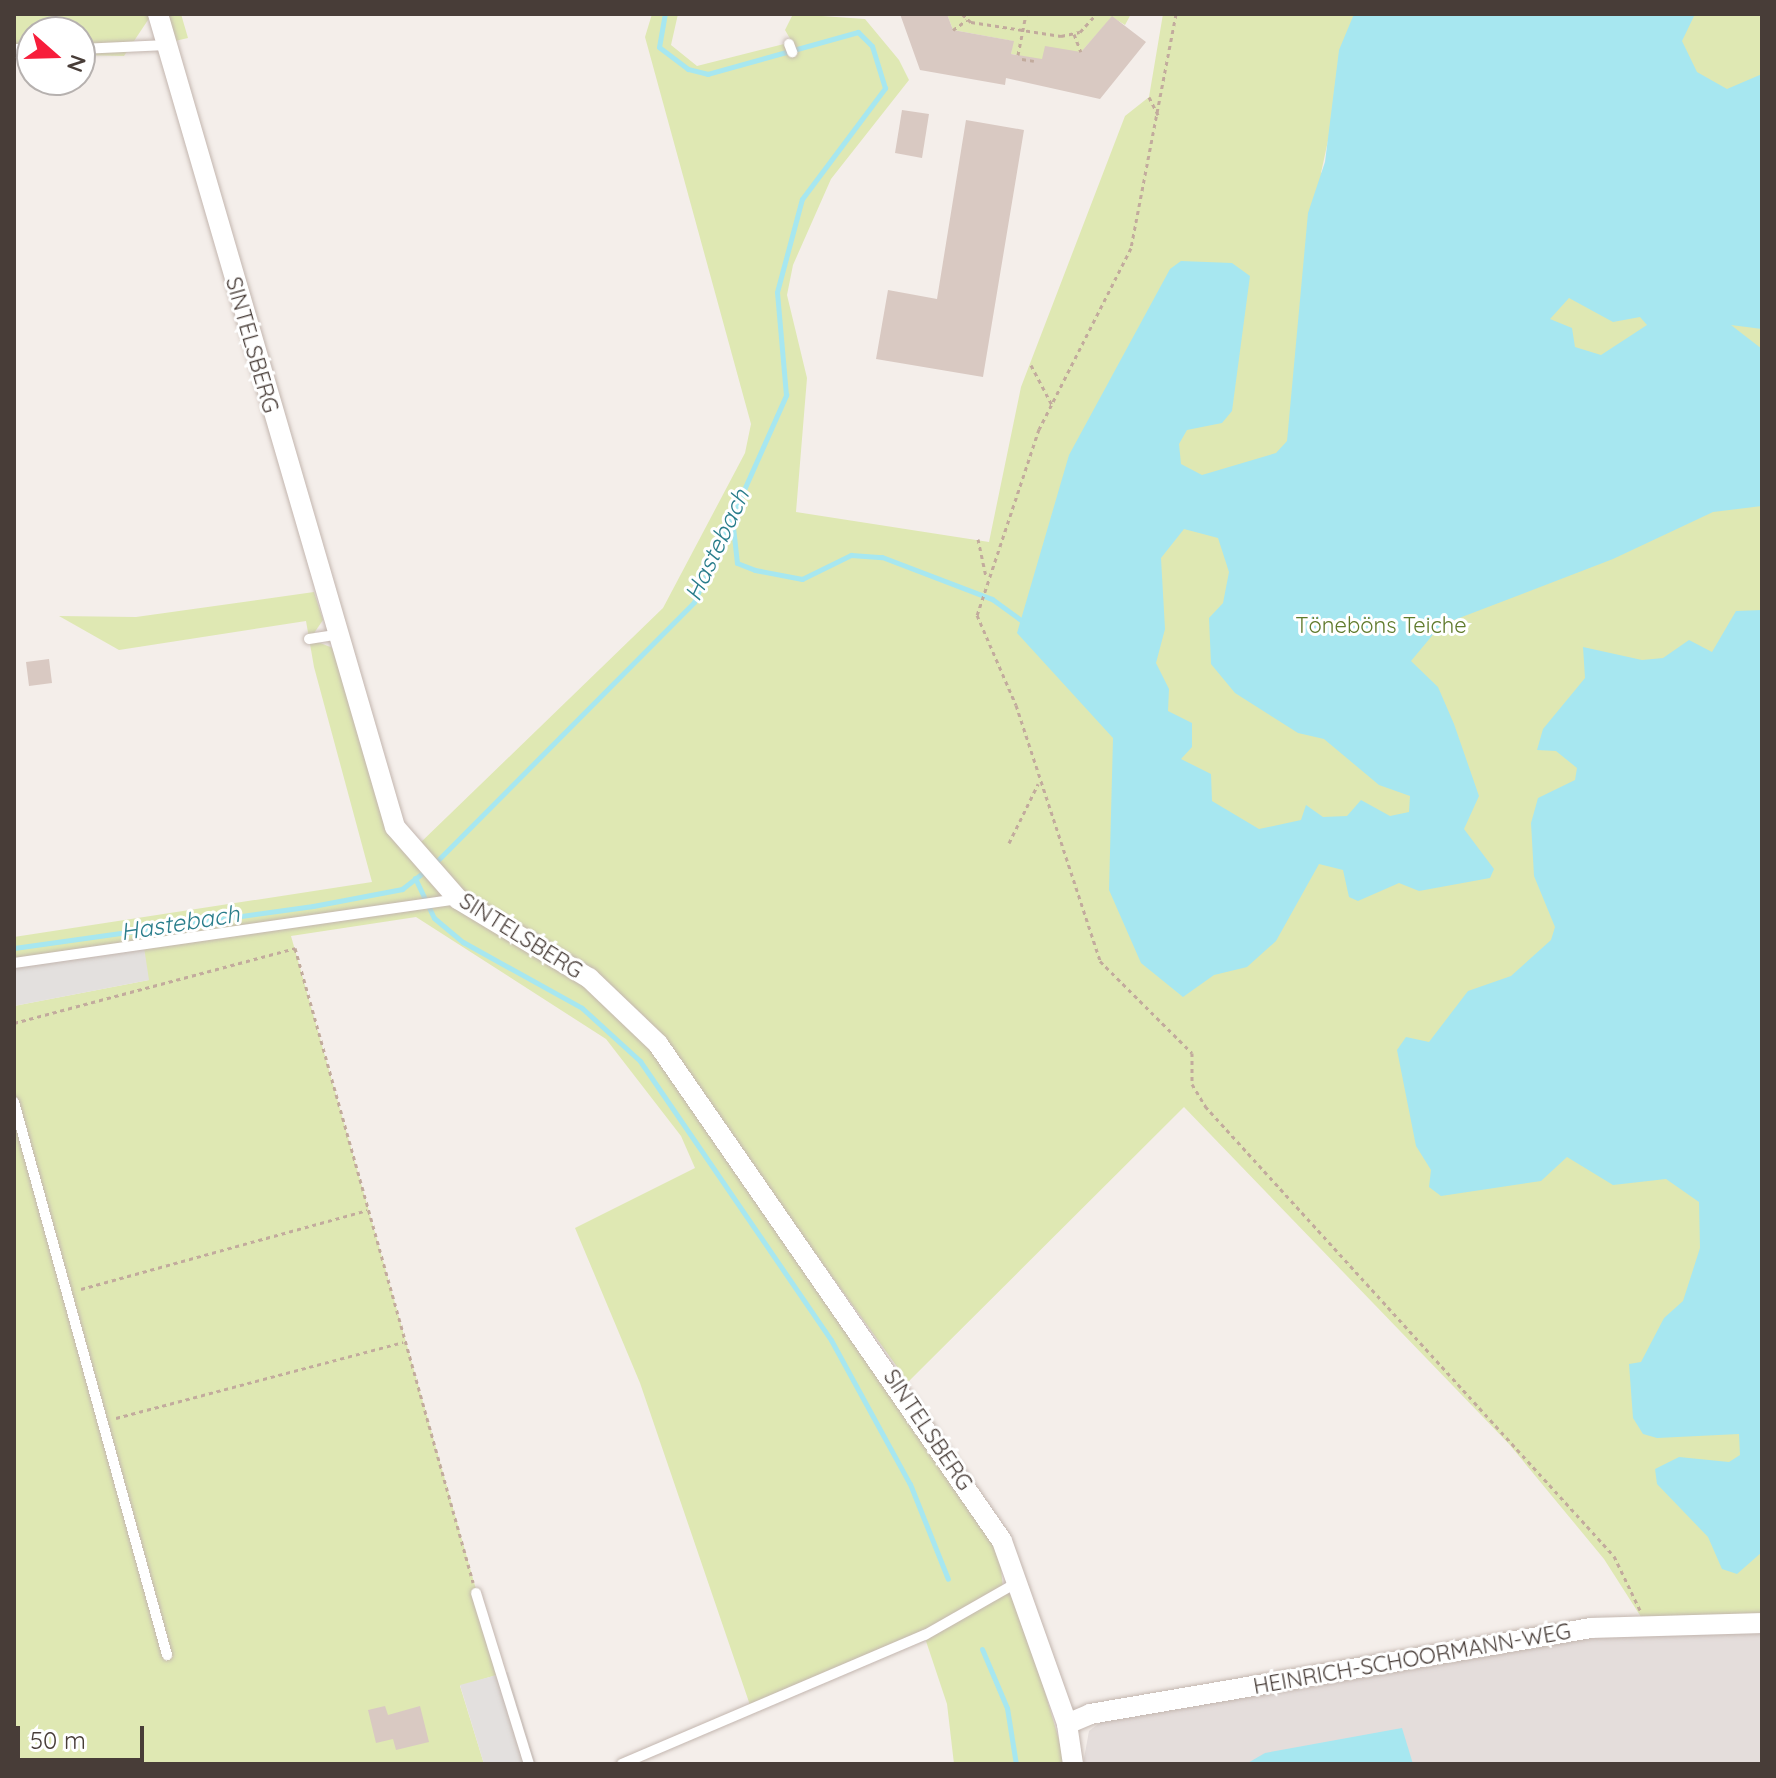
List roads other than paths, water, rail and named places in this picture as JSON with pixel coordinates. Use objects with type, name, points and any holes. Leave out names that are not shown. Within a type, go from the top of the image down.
[{"type":"street","name":"SINTELSBERG","points":[[158,14],[381,794],[418,859],[458,899],[589,978],[640,1020],[906,1393],[1002,1541],[1067,1724],[1073,1764]]},
{"type":"street","name":"HEINRICH-SCHOORMANN-WEG","points":[[1067,1724],[1090,1714],[1647,1624],[1762,1623]]},
{"type":"lane","points":[[96,48],[167,45]]},
{"type":"lane","points":[[309,639],[334,635]]},
{"type":"lane","points":[[14,963],[418,908],[458,899]]},
{"type":"lane","points":[[14,1102],[167,1655]]},
{"type":"lane","points":[[622,1764],[925,1635],[1018,1582]]},
{"type":"lane","points":[[476,1593],[529,1764]]},
{"type":"water","name":"Töneböns Teiche","points":[[1354,14],[1695,14],[1682,41],[1697,72],[1727,89],[1762,74],[1762,329],[1731,325],[1762,349],[1762,506],[1713,512],[1613,559],[1441,625],[1411,661],[1438,687],[1454,724],[1479,796],[1464,829],[1494,869],[1490,878],[1419,891],[1399,883],[1358,901],[1349,897],[1343,870],[1319,864],[1276,941],[1247,967],[1214,975],[1183,997],[1141,963],[1109,890],[1113,738],[1017,633],[1069,455],[1170,269],[1181,261],[1232,263],[1250,276],[1232,411],[1222,423],[1187,430],[1179,444],[1181,464],[1202,475],[1276,453],[1287,441],[1308,213],[1325,162],[1339,50]],"holes":[[[1569,298],[1613,322],[1640,317],[1647,325],[1601,355],[1575,347],[1572,328],[1550,319]],[[1184,529],[1218,538],[1229,572],[1223,603],[1209,618],[1211,664],[1235,693],[1298,733],[1324,739],[1379,785],[1410,796],[1409,812],[1390,816],[1361,800],[1347,816],[1323,817],[1306,805],[1301,820],[1259,829],[1212,801],[1211,774],[1181,759],[1192,747],[1192,723],[1168,711],[1169,689],[1156,663],[1165,629],[1161,558]]]},
{"type":"water","points":[[1762,610],[1762,1552],[1737,1574],[1722,1569],[1708,1537],[1657,1484],[1655,1469],[1679,1457],[1729,1462],[1740,1455],[1739,1434],[1657,1438],[1643,1434],[1633,1418],[1629,1364],[1641,1362],[1664,1318],[1683,1301],[1700,1248],[1699,1202],[1666,1179],[1613,1185],[1567,1157],[1541,1181],[1441,1196],[1429,1187],[1431,1170],[1416,1146],[1397,1050],[1406,1037],[1429,1042],[1468,991],[1511,976],[1551,940],[1555,927],[1534,876],[1531,823],[1538,798],[1575,780],[1577,768],[1556,751],[1537,750],[1543,729],[1585,678],[1583,647],[1642,660],[1663,658],[1689,640],[1712,652],[1736,611]]},
{"type":"water","points":[[1402,1728],[1413,1764],[1246,1764],[1265,1753]]},
{"type":"waterway","name":"Hastebach","points":[[434,864],[694,602],[786,395],[777,292],[802,199],[885,88],[872,46],[858,32],[708,74],[688,69],[659,47],[665,14]]},
{"type":"waterway","points":[[732,518],[737,563],[755,570],[802,579],[851,555],[882,557],[992,599],[1021,620]]},
{"type":"waterway","name":"Hastebach","points":[[14,948],[313,906],[402,889],[426,870]]},
{"type":"waterway","points":[[415,878],[434,918],[463,942],[582,1008],[640,1061],[831,1340],[910,1484],[948,1579]]},
{"type":"waterway","points":[[982,1649],[1007,1708],[1016,1764]]}]
